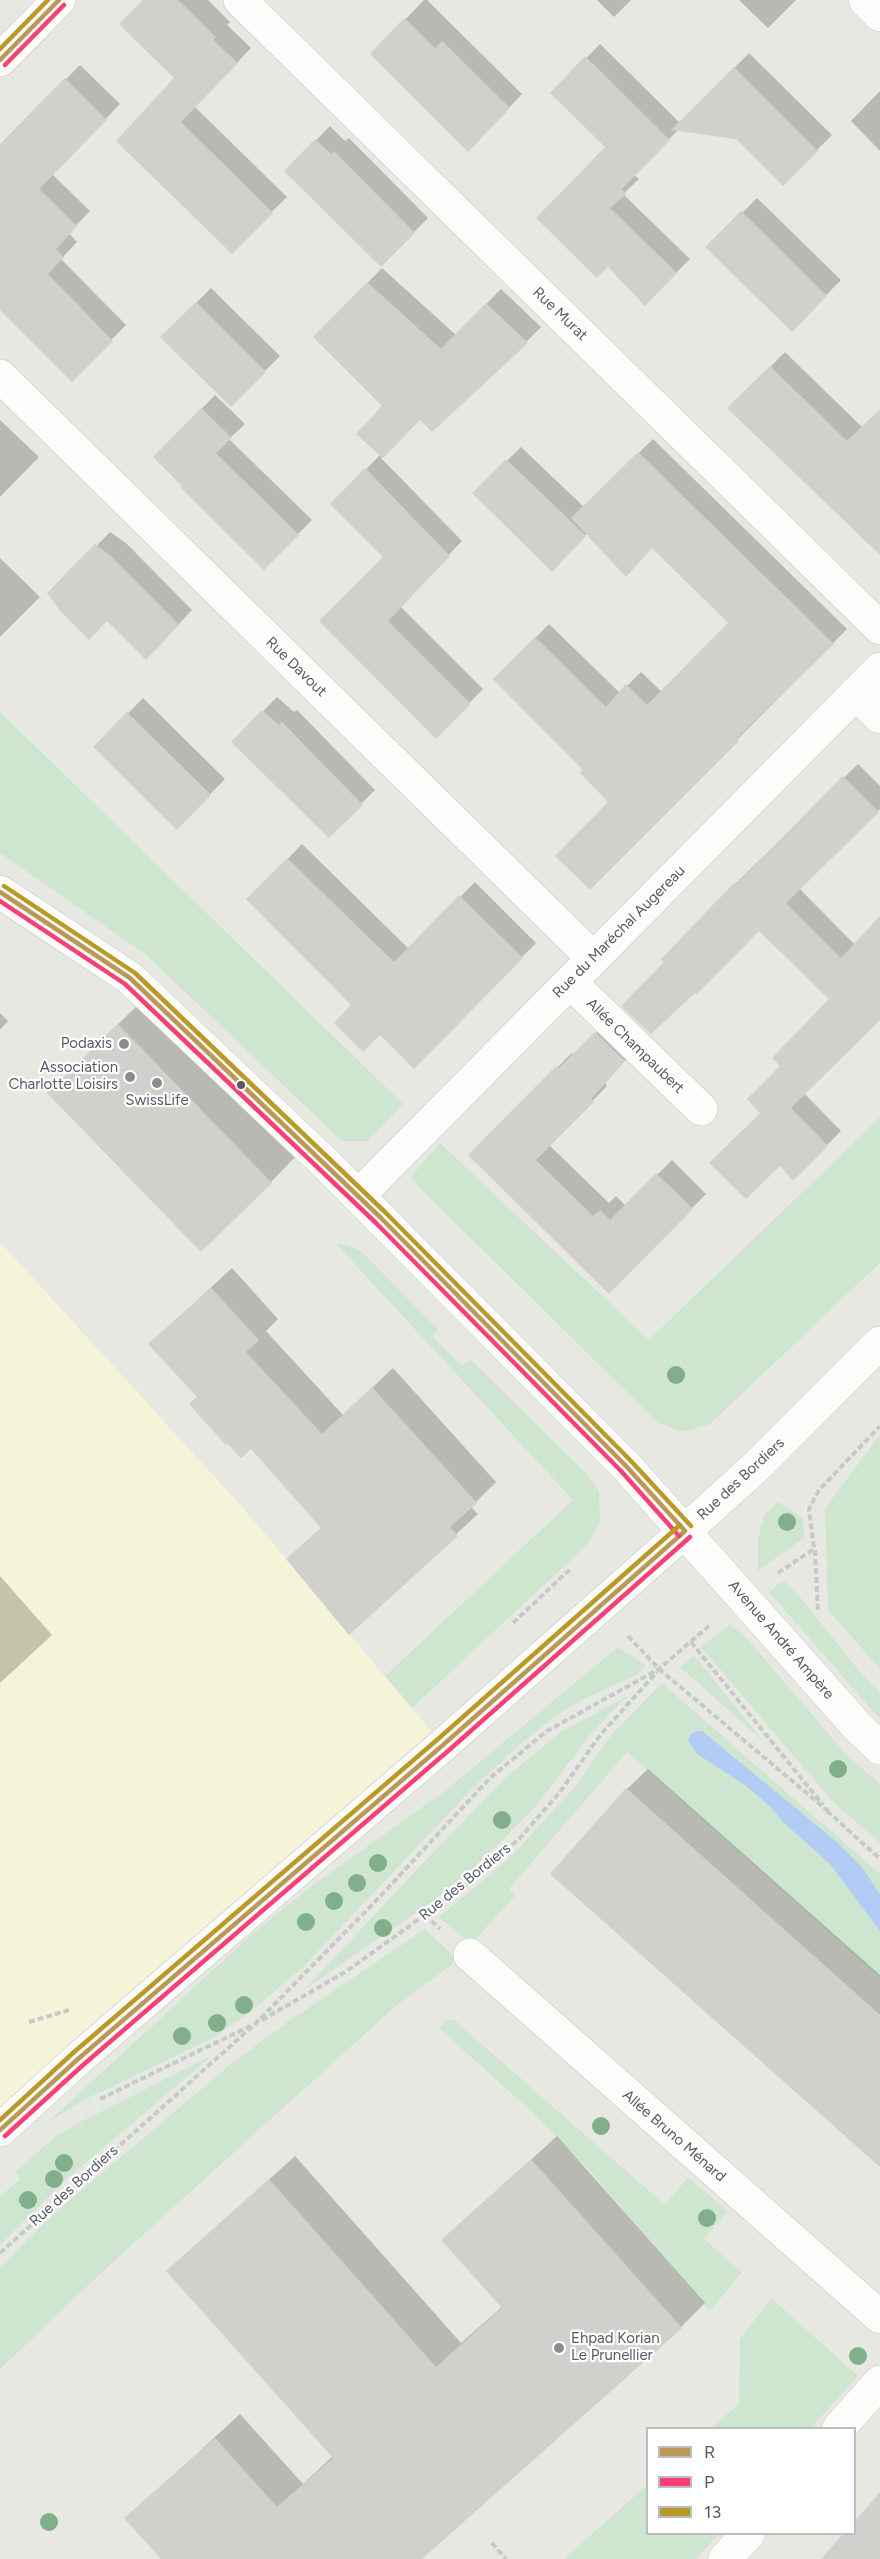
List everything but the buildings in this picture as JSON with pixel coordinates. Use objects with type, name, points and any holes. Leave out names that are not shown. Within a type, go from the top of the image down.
[{"type":"street","points":[[0,60],[59,0]]},
{"type":"street","name":"Rue Murat","points":[[240,0],[880,628]]},
{"type":"street","points":[[865,0],[880,15]]},
{"type":"street","name":"Rue Davout","points":[[0,376],[593,958]]},
{"type":"street","name":"Rue du Maréchal Augereau","points":[[358,1196],[880,669]]},
{"type":"street","points":[[856,693],[880,717]]},
{"type":"street","name":"Avenue André Ampère","points":[[0,892],[130,978],[358,1196],[626,1466],[857,1726],[880,1748]]},
{"type":"street","name":"Allée Champaubert","points":[[570,982],[701,1109]]},
{"type":"street","name":"Rue des Bordiers","points":[[0,2130],[78,2059],[442,1745],[685,1531],[759,1464],[880,1343]]},
{"type":"street","name":"Allée Bruno Ménard","points":[[470,1955],[880,2317]]},
{"type":"street","points":[[840,2427],[880,2382]]},
{"type":"street","points":[[725,2559],[747,2535]]},
{"type":"path","points":[[818,1613],[809,1509],[819,1490],[880,1426]]},
{"type":"path","name":"Rue des Bordiers","points":[[92,2103],[255,2024],[347,1971],[486,1867],[519,1839],[560,1792],[601,1734],[659,1669],[743,1596],[814,1549]]},
{"type":"path","points":[[691,1642],[828,1811]]},
{"type":"path","points":[[659,1669],[828,1811],[880,1859]]},
{"type":"path","name":"Rue des Bordiers","points":[[0,2253],[255,2024],[373,1904],[490,1778],[547,1731],[659,1669]]},
{"type":"path","points":[[492,2543],[506,2559]]},
{"type":"shaded area","points":[[0,712],[403,1104],[368,1141],[342,1141],[145,954],[0,853]]},
{"type":"shaded area","points":[[880,1117],[880,1263],[710,1424],[683,1432],[658,1423],[412,1180],[412,1175],[440,1143],[649,1340]]},
{"type":"shaded area","points":[[0,1242],[243,1508],[443,1745],[0,2130]]},
{"type":"shaded area","points":[[336,1244],[348,1245],[361,1251],[438,1329],[432,1336],[462,1366],[470,1359],[585,1472],[599,1491],[600,1522],[588,1544],[412,1708],[385,1676],[573,1500]]},
{"type":"shaded area","points":[[880,1435],[880,1669],[828,1610],[825,1508]]},
{"type":"shaded area","points":[[778,1502],[803,1518],[804,1538],[758,1571],[758,1540],[764,1515]]},
{"type":"shaded area","points":[[783,1580],[880,1693],[880,1719],[769,1592]]},
{"type":"shaded area","points":[[729,1625],[743,1634],[845,1753],[880,1784],[880,1843],[832,1801],[701,1647]]},
{"type":"shaded area","points":[[618,1647],[645,1665],[642,1670],[635,1676],[585,1698],[558,1714],[525,1740],[476,1785],[303,1967],[249,2013],[213,2038],[84,2100],[48,2122],[252,1934],[313,1885],[445,1791]]},
{"type":"shaded area","points":[[694,1655],[764,1742],[680,1667]]},
{"type":"shaded area","points":[[662,1683],[880,1874],[880,1978],[627,1752],[509,1889],[515,1896],[471,1944],[439,1917],[512,1856],[577,1784],[611,1735]]},
{"type":"shaded area","points":[[627,1696],[591,1734],[536,1806],[483,1860],[432,1902],[305,1989],[506,1777],[561,1732]]},
{"type":"shaded area","points":[[425,1929],[456,1958],[450,1966],[397,2005],[113,2262],[0,2369],[0,2267],[57,2211],[231,2064],[289,2021]]},
{"type":"shaded area","points":[[453,2019],[665,2205],[688,2177],[727,2211],[704,2239],[742,2272],[710,2311],[591,2172],[532,2112],[439,2028],[446,2020]]},
{"type":"shaded area","points":[[213,2055],[70,2176],[0,2245],[0,2197],[20,2179],[15,2172],[56,2136]]},
{"type":"shaded area","points":[[771,2298],[858,2376],[812,2427],[712,2427],[739,2404],[740,2339]]},
{"type":"shaded area","points":[[646,2486],[646,2535],[718,2535],[696,2559],[564,2559]]},
{"type":"water","points":[[696,1731],[702,1731],[837,1842],[860,1865],[880,1894],[880,1931],[830,1864],[745,1785],[697,1754],[688,1741],[690,1735]]},
{"type":"transit line","name":"13","points":[[0,49],[48,0]]},
{"type":"transit line","name":"R","points":[[0,60],[59,0]]},
{"type":"transit line","name":"P","points":[[5,65],[64,5]]},
{"type":"transit line","name":"13","points":[[4,886],[135,973],[386,1213],[631,1461],[691,1526]]},
{"type":"transit line","name":"R","points":[[0,892],[130,978],[381,1218],[626,1466],[685,1531]]},
{"type":"transit line","name":"P","points":[[0,901],[125,984],[376,1223],[621,1471],[679,1536]]},
{"type":"transit line","name":"13","points":[[0,2120],[73,2053],[438,1739],[680,1525]]},
{"type":"transit line","name":"R","points":[[0,2130],[78,2059],[443,1745],[685,1531]]},
{"type":"transit line","name":"P","points":[[5,2136],[83,2065],[448,1751],[690,1537]]},
{"type":"place","name":"Podaxis","points":[[124,1044]]},
{"type":"place","name":"Association Charlotte Loisirs","points":[[130,1077]]},
{"type":"place","name":"SwissLife","points":[[157,1083]]},
{"type":"place","name":"Ehpad Korian Le Prunellier","points":[[559,2348]]}]
